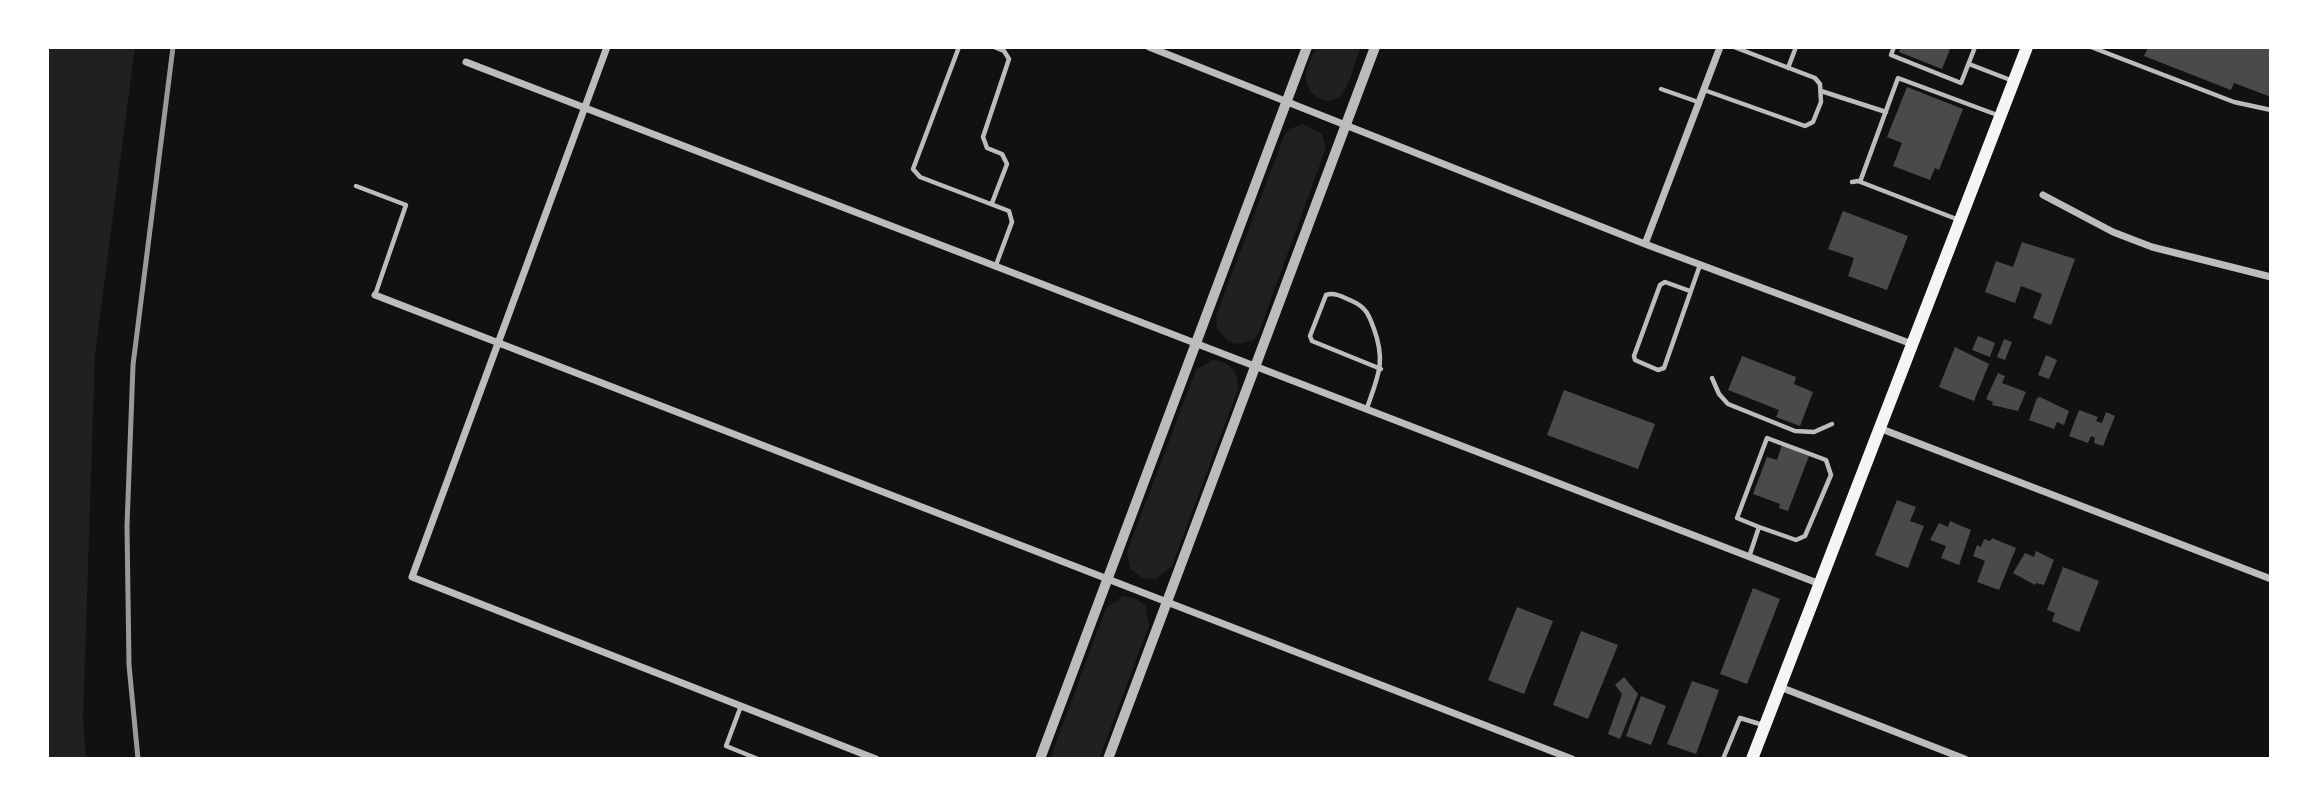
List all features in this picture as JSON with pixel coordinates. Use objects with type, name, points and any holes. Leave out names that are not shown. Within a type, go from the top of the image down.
[{"type":"main road","points":[[1752,759],[2027,47]]},
{"type":"street","points":[[607,47],[412,577],[876,759]]},
{"type":"street","points":[[1040,759],[1307,47]]},
{"type":"street","points":[[1108,759],[1375,47]]},
{"type":"street","points":[[1645,244],[1720,47]]},
{"type":"street","points":[[1151,48],[1645,244],[1912,344]]},
{"type":"street","points":[[466,62],[1256,364],[1820,584]]},
{"type":"street","points":[[2043,195],[2113,232],[2152,247],[2271,277]]},
{"type":"street","points":[[375,295],[1108,576],[1572,759]]},
{"type":"street","points":[[1879,428],[2271,579]]},
{"type":"street","points":[[1780,688],[1965,759]]},
{"type":"lane","points":[[959,47],[913,169],[920,177],[992,203],[1012,215],[996,265]]},
{"type":"lane","points":[[992,203],[1007,164],[1002,155],[986,148],[983,137],[1009,64],[1008,55],[994,47]]},
{"type":"lane","points":[[1704,90],[1805,126],[1813,122],[1819,112],[1821,91],[1815,78],[1734,47]]},
{"type":"lane","points":[[1788,68],[1796,47]]},
{"type":"lane","points":[[1894,47],[1891,55],[1961,83],[1975,47]]},
{"type":"lane","points":[[2091,47],[2234,102],[2271,110]]},
{"type":"lane","points":[[1969,64],[2014,82]]},
{"type":"lane","points":[[1860,182],[1898,78],[2001,116]]},
{"type":"lane","points":[[1661,89],[1699,102]]},
{"type":"lane","points":[[1821,91],[1885,112]]},
{"type":"lane","points":[[1852,182],[1860,182],[1960,220]]},
{"type":"lane","points":[[356,186],[406,205],[375,295]]},
{"type":"lane","points":[[1690,291],[1665,282],[1660,285],[1634,356],[1635,360],[1658,370],[1664,368],[1700,264]]},
{"type":"lane","points":[[1367,408],[1381,369],[1382,352],[1362,305],[1332,293],[1326,295],[1310,336],[1312,341],[1381,369]]},
{"type":"lane","points":[[1712,378],[1719,394],[1728,404],[1795,431],[1814,432],[1832,424]]},
{"type":"lane","points":[[1767,438],[1826,460],[1831,475],[1805,536],[1796,540],[1759,527],[1737,518],[1767,438]]},
{"type":"lane","points":[[1749,556],[1759,527]]},
{"type":"lane","points":[[741,706],[726,747],[758,759]]},
{"type":"lane","points":[[1723,759],[1740,718],[1765,726]]},
{"type":"shaded area","points":[[47,47],[135,47],[95,354],[83,720],[86,759],[47,759]]},
{"type":"shaded area","points":[[1316,47],[1361,47],[1345,89],[1337,98],[1320,98],[1310,91],[1307,85],[1307,71]]},
{"type":"shaded area","points":[[1303,124],[1322,134],[1326,148],[1259,332],[1254,340],[1237,344],[1228,341],[1217,329],[1216,316],[1284,136],[1289,129]]},
{"type":"shaded area","points":[[1212,360],[1232,368],[1237,377],[1238,389],[1172,566],[1156,579],[1142,578],[1130,568],[1127,552],[1196,370]]},
{"type":"shaded area","points":[[1123,596],[1135,598],[1145,605],[1149,625],[1099,759],[1050,759],[1106,608]]},
{"type":"building","points":[[1901,47],[1951,47],[1942,69],[1899,52]]},
{"type":"building","points":[[2148,47],[2271,47],[2271,97],[2234,83],[2231,90],[2144,56]]},
{"type":"building","points":[[1907,87],[1963,109],[1939,170],[1935,168],[1930,180],[1893,166],[1902,143],[1887,137]]},
{"type":"building","points":[[1843,211],[1908,236],[1887,290],[1848,276],[1854,258],[1828,249]]},
{"type":"building","points":[[2022,242],[2075,259],[2051,325],[2033,318],[2042,294],[2021,286],[2015,303],[1985,292],[1996,261],[2013,267]]},
{"type":"building","points":[[1978,336],[1995,343],[1990,357],[1972,350]]},
{"type":"building","points":[[2004,339],[2012,342],[2005,360],[1997,357]]},
{"type":"building","points":[[1955,347],[1989,364],[1974,401],[1939,387]]},
{"type":"building","points":[[2046,355],[2057,360],[2049,379],[2038,375]]},
{"type":"building","points":[[1742,356],[1796,377],[1794,384],[1813,392],[1800,426],[1776,417],[1779,410],[1728,390]]},
{"type":"building","points":[[1998,373],[2005,376],[2002,383],[2026,392],[2018,411],[1992,405],[1993,402],[1986,399]]},
{"type":"building","points":[[1564,390],[1655,424],[1638,469],[1547,435]]},
{"type":"building","points":[[2037,398],[2069,411],[2064,425],[2057,422],[2054,429],[2029,420]]},
{"type":"building","points":[[2079,410],[2098,417],[2096,421],[2102,423],[2106,412],[2115,416],[2103,446],[2094,443],[2095,438],[2091,436],[2088,443],[2069,436]]},
{"type":"building","points":[[1782,445],[1809,456],[1788,511],[1779,508],[1780,504],[1753,494],[1767,457],[1777,460]]},
{"type":"building","points":[[1897,500],[1916,507],[1910,521],[1924,526],[1908,568],[1875,555]]},
{"type":"building","points":[[1950,521],[1971,530],[1959,565],[1941,558],[1946,546],[1930,540],[1939,523],[1948,527]]},
{"type":"building","points":[[1992,538],[2016,548],[1999,590],[1977,582],[1985,561],[1973,556],[1977,545],[1981,547],[1984,539],[1990,541]]},
{"type":"building","points":[[2036,551],[2054,560],[2044,585],[2035,585],[2013,573],[2025,553],[2034,557]]},
{"type":"building","points":[[2063,567],[2099,581],[2079,632],[2052,621],[2055,613],[2047,610]]},
{"type":"building","points":[[1753,588],[1780,599],[1747,684],[1720,674]]},
{"type":"building","points":[[1517,607],[1553,621],[1524,694],[1488,680]]},
{"type":"building","points":[[1581,631],[1618,645],[1588,719],[1553,705]]},
{"type":"building","points":[[1624,677],[1638,694],[1620,739],[1608,734],[1622,694],[1615,685]]},
{"type":"building","points":[[1692,681],[1719,690],[1696,754],[1667,744]]},
{"type":"building","points":[[1641,696],[1666,706],[1651,745],[1626,736]]},
{"type":"railway","points":[[138,759],[129,665],[127,526],[133,365],[173,47]]}]
